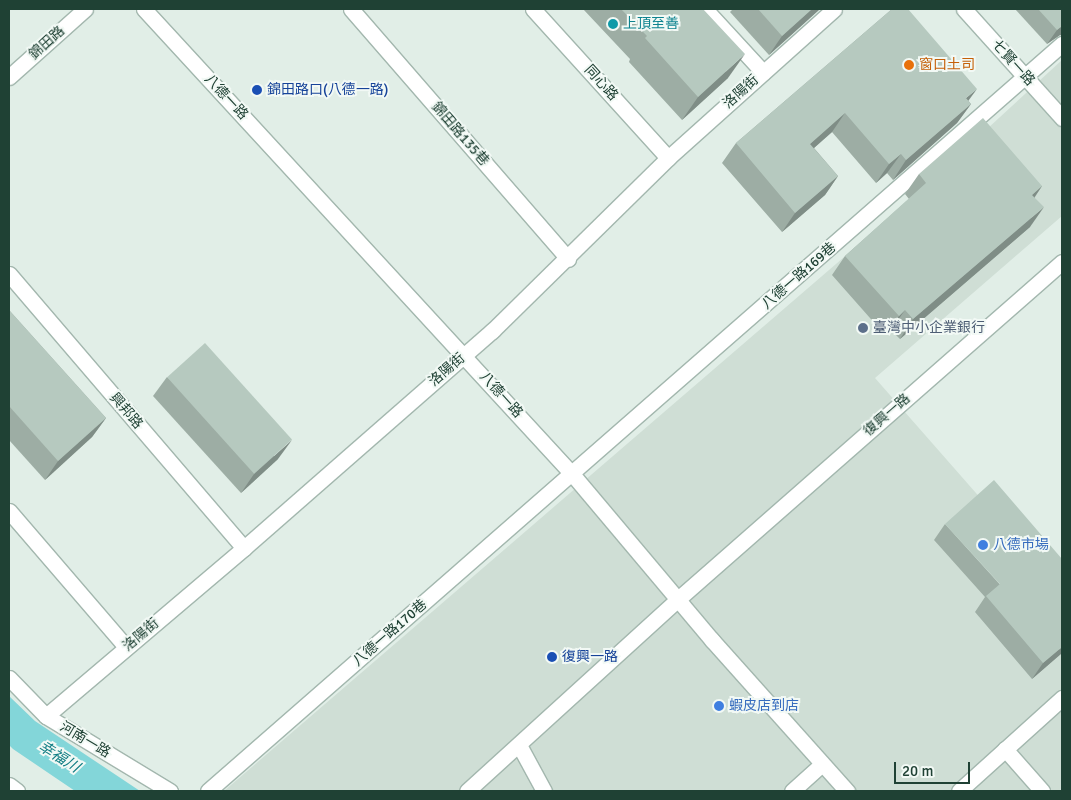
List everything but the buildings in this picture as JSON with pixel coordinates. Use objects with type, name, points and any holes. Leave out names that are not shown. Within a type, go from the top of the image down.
[{"type":"street","name":"錦田路","points":[[9,77],[85,9]]},
{"type":"street","name":"八德一路","points":[[144,9],[573,475],[678,599],[847,791]]},
{"type":"street","name":"錦田路135巷","points":[[351,9],[568,259]]},
{"type":"street","name":"同心路","points":[[533,9],[668,158]]},
{"type":"street","points":[[705,9],[763,72]]},
{"type":"street","name":"洛陽街","points":[[46,716],[244,548],[464,355],[568,259],[668,158],[834,9]]},
{"type":"street","name":"七賢一路","points":[[964,9],[1062,118]]},
{"type":"street","name":"八德一路169巷","points":[[573,475],[1062,44]]},
{"type":"street","name":"復興一路","points":[[467,791],[678,599],[1062,262]]},
{"type":"street","name":"興邦路","points":[[9,274],[244,548]]},
{"type":"street","name":"八德一路170巷","points":[[208,791],[573,475]]},
{"type":"street","points":[[9,511],[126,647]]},
{"type":"street","name":"河南一路","points":[[9,678],[46,716],[170,791]]},
{"type":"street","points":[[959,791],[1062,698]]},
{"type":"street","points":[[519,744],[544,791]]},
{"type":"street","points":[[1005,749],[1042,791]]},
{"type":"street","points":[[792,791],[822,764]]},
{"type":"street","points":[[9,785],[17,791]]},
{"type":"shaded area","points":[[1062,60],[1062,216],[875,378],[1062,591],[1062,791],[224,791],[901,208]]},
{"type":"water","name":"幸福川","points":[[9,696],[35,721],[140,791],[75,791],[13,749],[9,745]]},
{"type":"place","name":"上頂至善","points":[[613,24]]},
{"type":"place","name":"窗口土司","points":[[909,65]]},
{"type":"place","name":"錦田路口(八德一路)","points":[[257,90]]},
{"type":"place","name":"臺灣中小企業銀行","points":[[863,328]]},
{"type":"place","name":"八德市場","points":[[983,545]]},
{"type":"place","name":"復興一路","points":[[552,657]]},
{"type":"place","name":"蝦皮店到店","points":[[719,706]]}]
